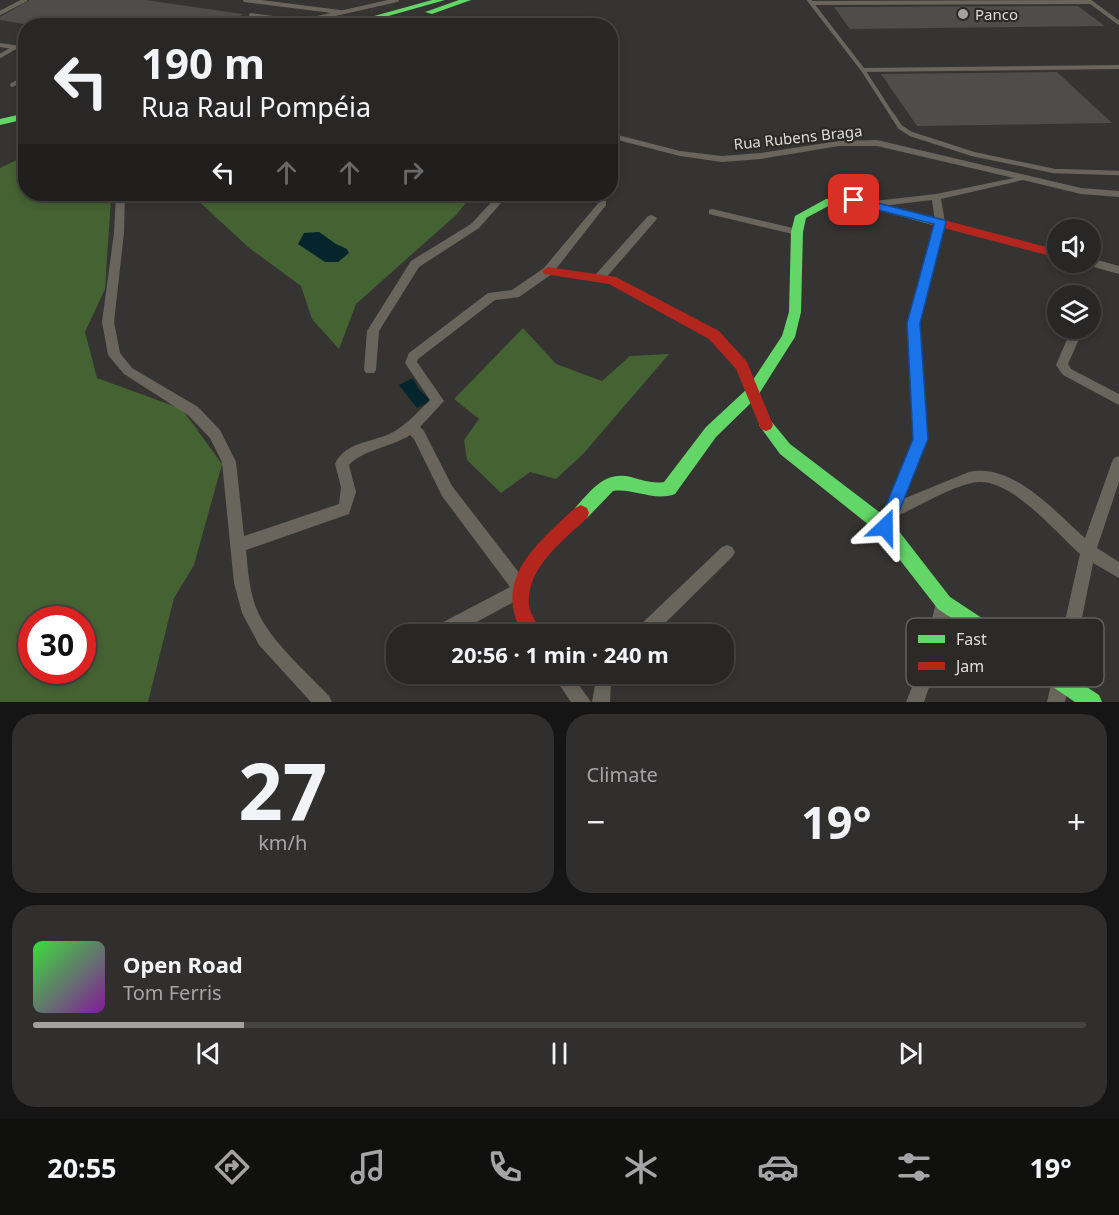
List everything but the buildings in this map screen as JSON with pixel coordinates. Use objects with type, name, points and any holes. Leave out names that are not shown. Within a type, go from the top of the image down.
[{"type":"street","points":[[348,18],[441,0]]},
{"type":"street","points":[[405,18],[467,0]]},
{"type":"street","points":[[0,111],[18,106]]},
{"type":"street","points":[[0,122],[18,118]]},
{"type":"street","name":"Rua Rubens Braga","points":[[618,137],[711,159],[738,158],[856,143],[877,143],[1023,179],[1081,191],[1119,194]]},
{"type":"street","points":[[975,167],[984,187]]},
{"type":"street","points":[[874,204],[936,197],[1023,179]]},
{"type":"street","points":[[885,527],[920,439],[913,323],[940,222],[936,197]]},
{"type":"street","points":[[527,624],[520,602],[521,588],[531,563],[613,482],[624,483],[650,492],[663,492],[669,489],[711,432],[752,393],[788,336],[795,312],[797,232],[801,216],[820,204],[841,200],[874,204],[1047,251]]},
{"type":"street","points":[[120,201],[119,233],[108,322],[114,355],[128,371],[193,411],[214,434],[229,462],[242,583],[250,613],[265,639],[323,702]]},
{"type":"street","points":[[370,370],[373,331],[415,264],[475,226],[498,201]]},
{"type":"street","points":[[238,545],[344,508],[349,500],[349,485],[342,464],[345,458],[361,448],[385,443],[411,428],[438,400],[411,363],[413,356],[492,296],[515,294],[548,271],[603,202]]},
{"type":"street","points":[[712,212],[797,232]]},
{"type":"street","points":[[600,278],[652,218]]},
{"type":"street","points":[[1101,265],[1119,270]]},
{"type":"street","points":[[548,271],[573,278],[600,278],[621,285],[714,335],[742,366],[765,423],[785,450],[885,527],[944,603],[967,618]]},
{"type":"street","points":[[1073,339],[1062,365],[1067,372],[1119,400]]},
{"type":"street","points":[[411,428],[420,435],[447,491],[521,588]]},
{"type":"street","points":[[1074,618],[1089,551],[1119,462]]},
{"type":"street","points":[[892,511],[968,479],[990,477],[1017,489],[1089,551],[1119,570]]},
{"type":"street","points":[[653,624],[727,552]]},
{"type":"street","points":[[456,624],[521,588]]},
{"type":"street","points":[[940,618],[944,603]]},
{"type":"street","points":[[568,684],[582,702]]},
{"type":"street","points":[[601,702],[603,684]]},
{"type":"street","points":[[915,702],[921,687]]},
{"type":"street","points":[[1056,702],[1059,687]]},
{"type":"street","points":[[1071,687],[1092,702]]},
{"type":"lane","points":[[0,13],[25,0]]},
{"type":"lane","points":[[245,0],[338,18]]},
{"type":"lane","points":[[346,18],[397,0]]},
{"type":"lane","points":[[814,1],[1089,1],[1119,23]]},
{"type":"lane","points":[[814,1],[900,127],[913,136],[1056,171],[1119,173]]},
{"type":"lane","points":[[251,15],[272,18]]},
{"type":"lane","points":[[0,45],[18,48]]},
{"type":"lane","points":[[0,56],[14,47]]},
{"type":"lane","points":[[863,70],[1119,67]]},
{"type":"lane","points":[[12,85],[18,82]]},
{"type":"green space","points":[[18,159],[18,201],[111,201],[105,289],[85,332],[97,378],[182,409],[222,464],[194,565],[174,598],[148,702],[0,702],[0,168]]},
{"type":"green space","points":[[199,201],[467,201],[456,215],[356,304],[339,349],[312,319],[301,286],[248,247]]},
{"type":"green space","points":[[523,328],[556,364],[602,381],[630,356],[669,354],[583,454],[556,479],[530,472],[501,493],[467,460],[464,440],[479,419],[454,399]]},
{"type":"water","points":[[319,232],[347,249],[349,253],[338,262],[325,262],[298,244],[304,233]]},
{"type":"water","points":[[413,378],[418,388],[431,401],[417,408],[399,385]]},
{"type":"traffic: fast","points":[[372,18],[441,0]]},
{"type":"traffic: fast","points":[[429,12],[467,0]]},
{"type":"traffic: fast","points":[[0,122],[18,118]]},
{"type":"traffic: fast","points":[[581,513],[609,484],[624,483],[653,490],[669,489],[711,432],[752,393],[788,337],[795,312],[797,232],[801,216],[830,201],[853,200],[933,221]]},
{"type":"traffic: fast","points":[[766,425],[785,449],[885,527],[944,603],[966,618]]},
{"type":"traffic: fast","points":[[1070,687],[1092,702]]},
{"type":"traffic: jam","points":[[933,221],[1047,251]]},
{"type":"traffic: jam","points":[[548,271],[612,280],[714,335],[742,366],[766,425]]},
{"type":"traffic: jam","points":[[527,624],[520,604],[525,577],[540,553],[581,513]]},
{"type":"place","name":"Panco","points":[[963,14]]},
{"type":"route","points":[[854,200],[940,222],[913,323],[920,439],[885,527]]}]
